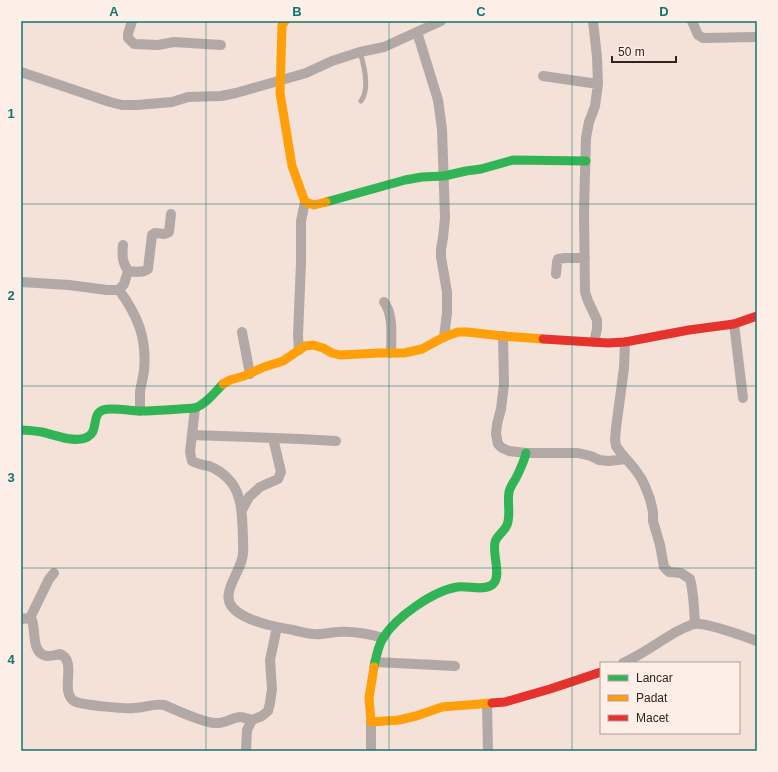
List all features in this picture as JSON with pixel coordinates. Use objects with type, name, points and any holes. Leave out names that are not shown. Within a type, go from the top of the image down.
[{"type":"street","points":[[132,21],[128,38],[134,44],[158,45],[174,42],[221,45]]},
{"type":"street","points":[[285,21],[282,25],[280,93],[292,166],[305,202],[301,221],[298,336],[299,350]]},
{"type":"street","points":[[21,72],[122,105],[172,102],[188,98],[221,96],[236,93],[306,72],[332,61],[360,52],[384,47],[440,21]]},
{"type":"street","points":[[593,21],[598,84],[595,106],[589,122],[586,138],[584,211],[585,292],[598,320],[594,342]]},
{"type":"street","points":[[692,21],[698,35],[703,38],[757,36]]},
{"type":"street","points":[[417,32],[438,100],[442,129],[445,218],[441,257],[447,292],[447,313],[444,337]]},
{"type":"street","points":[[543,76],[598,84]]},
{"type":"street","points":[[305,202],[314,205],[405,180],[422,177],[444,176],[481,169],[513,160],[586,161]]},
{"type":"street","points":[[128,271],[139,272],[148,269],[152,235],[155,233],[164,234],[169,232],[171,214]]},
{"type":"street","points":[[123,245],[122,257],[124,265],[128,271]]},
{"type":"street","points":[[556,274],[558,259],[585,258]]},
{"type":"street","points":[[119,290],[124,284],[128,271]]},
{"type":"street","points":[[21,282],[119,290]]},
{"type":"street","points":[[119,290],[129,303],[136,316],[141,329],[145,349],[144,372],[140,392],[140,411]]},
{"type":"street","points":[[384,302],[387,306],[390,317],[391,353]]},
{"type":"street","points":[[21,430],[43,432],[64,438],[79,439],[88,437],[92,433],[96,417],[99,412],[105,410],[140,411],[195,408],[200,406],[223,384],[230,380],[283,361],[305,346],[313,345],[340,355],[380,352],[404,353],[422,349],[444,337],[458,332],[608,343],[625,342],[689,330],[734,324],[757,316]]},
{"type":"street","points":[[734,324],[743,398]]},
{"type":"street","points":[[242,332],[250,374]]},
{"type":"street","points":[[503,336],[504,384],[501,409],[497,424],[496,434],[498,444],[502,448],[509,451],[526,453],[578,453],[599,460],[609,461],[626,459]]},
{"type":"street","points":[[625,342],[624,368],[615,440],[616,446],[641,478],[650,499],[653,521],[660,545],[664,567],[669,572],[681,573],[690,579],[693,590],[695,624]]},
{"type":"street","points":[[195,408],[190,452],[192,461],[198,464],[210,466],[217,470],[230,482],[236,490],[242,510],[242,558],[229,588],[229,598],[235,609],[243,616],[259,622],[312,634],[350,632],[383,638]]},
{"type":"street","points":[[192,435],[336,441]]},
{"type":"street","points":[[242,510],[249,497],[260,487],[278,479],[281,472],[273,438]]},
{"type":"street","points":[[370,751],[371,722],[369,696],[375,662],[383,638],[402,618],[438,593],[458,587],[489,587],[494,583],[496,577],[495,542],[506,525],[510,488],[523,466],[526,453]]},
{"type":"street","points":[[54,573],[25,619],[32,620],[37,649],[46,656],[60,654],[66,658],[68,663],[68,689],[70,696],[73,701],[84,704],[133,709],[157,704],[206,722],[216,724],[238,717],[252,720],[262,716],[268,711],[270,704],[272,689],[270,660],[277,627]]},
{"type":"street","points":[[626,662],[686,627],[695,624],[708,626],[757,641]]},
{"type":"street","points":[[375,662],[455,666]]},
{"type":"street","points":[[371,722],[399,720],[442,707],[504,702],[600,672]]},
{"type":"street","points":[[487,704],[488,751]]},
{"type":"street","points":[[246,751],[247,730],[252,720]]},
{"type":"lane","points":[[360,52],[364,66],[365,84],[364,97],[361,101]]},
{"type":"traffic: fast","points":[[326,202],[405,180],[422,177],[444,176],[481,169],[513,160],[586,161]]},
{"type":"traffic: fast","points":[[21,430],[42,432],[66,438],[81,439],[91,434],[97,416],[103,410],[147,411],[195,408],[206,401],[223,384]]},
{"type":"traffic: fast","points":[[374,667],[378,648],[383,638],[397,622],[416,606],[426,599],[447,589],[457,587],[485,588],[493,584],[496,580],[497,570],[494,547],[495,542],[497,537],[507,525],[509,517],[509,490],[516,478],[526,453]]},
{"type":"traffic: slow","points":[[285,21],[282,25],[280,93],[292,166],[305,202],[314,205],[326,202]]},
{"type":"traffic: slow","points":[[223,384],[230,380],[283,361],[305,346],[313,345],[340,355],[404,353],[422,349],[444,337],[458,332],[543,339]]},
{"type":"traffic: slow","points":[[374,667],[369,698],[371,722],[399,720],[442,707],[492,703]]},
{"type":"traffic: jam","points":[[543,339],[608,343],[625,342],[689,330],[734,324],[757,316]]},
{"type":"traffic: jam","points":[[492,703],[505,702],[600,672]]}]
